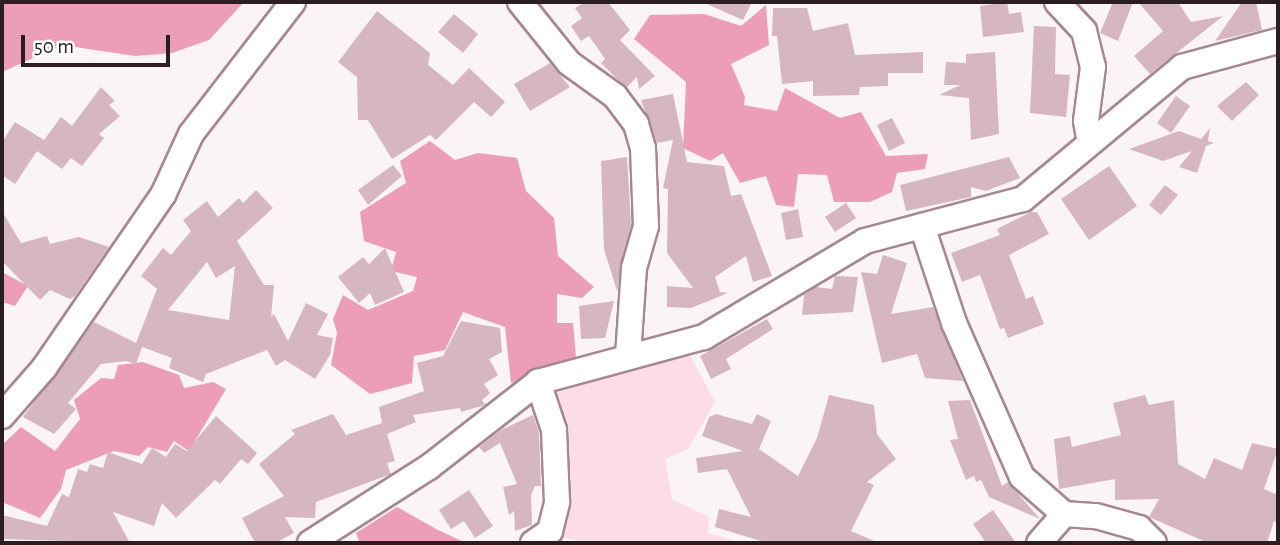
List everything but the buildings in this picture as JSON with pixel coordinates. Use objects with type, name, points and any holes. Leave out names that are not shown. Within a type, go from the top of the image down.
[{"type":"street","points":[[2,416],[44,368],[163,195],[191,134],[293,2]]},
{"type":"street","points":[[520,2],[569,63],[615,96],[636,124],[643,148],[646,226],[634,268],[628,355]]},
{"type":"street","points":[[1057,2],[1084,31],[1093,67],[1086,121],[1090,144]]},
{"type":"street","points":[[310,543],[429,467],[538,382],[628,355],[704,337],[865,241],[1023,200],[1182,67],[1278,41]]},
{"type":"street","points":[[922,226],[954,323],[1022,477],[1064,514],[1096,516],[1139,528],[1154,543]]},
{"type":"street","points":[[534,543],[550,531],[557,502],[554,430],[538,382]]},
{"type":"street","points":[[1039,543],[1064,514]]},
{"type":"shaded area","points":[[2,2],[244,2],[209,40],[172,53],[135,56],[62,45],[2,72]]},
{"type":"shaded area","points":[[766,5],[769,45],[731,64],[745,97],[744,105],[777,111],[785,88],[840,118],[861,112],[886,156],[928,154],[925,169],[897,173],[892,192],[870,202],[834,202],[827,175],[798,174],[794,207],[776,205],[766,176],[740,183],[723,153],[710,161],[683,148],[686,82],[634,39],[650,15],[704,14],[741,26]]},
{"type":"shaded area","points":[[430,141],[455,160],[478,153],[517,158],[526,191],[554,218],[558,256],[594,287],[582,298],[557,294],[557,323],[573,323],[576,357],[511,383],[505,327],[463,312],[445,350],[414,356],[412,383],[370,394],[331,365],[337,333],[333,319],[343,295],[368,310],[413,291],[417,277],[391,271],[396,252],[364,241],[360,212],[406,183],[400,161]]},
{"type":"shaded area","points":[[2,272],[28,286],[15,306],[2,302]]},
{"type":"shaded area","points":[[687,350],[715,402],[688,449],[665,459],[672,499],[709,517],[708,533],[742,543],[589,543],[561,537],[565,512],[551,395]]},
{"type":"shaded area","points":[[143,362],[179,375],[184,388],[213,382],[226,389],[189,451],[174,441],[167,452],[148,447],[139,456],[114,451],[66,470],[61,489],[40,518],[2,502],[2,445],[21,427],[55,451],[80,419],[74,400],[101,378],[114,379],[118,365]]},
{"type":"shaded area","points":[[397,507],[466,543],[360,543],[356,533]]}]
